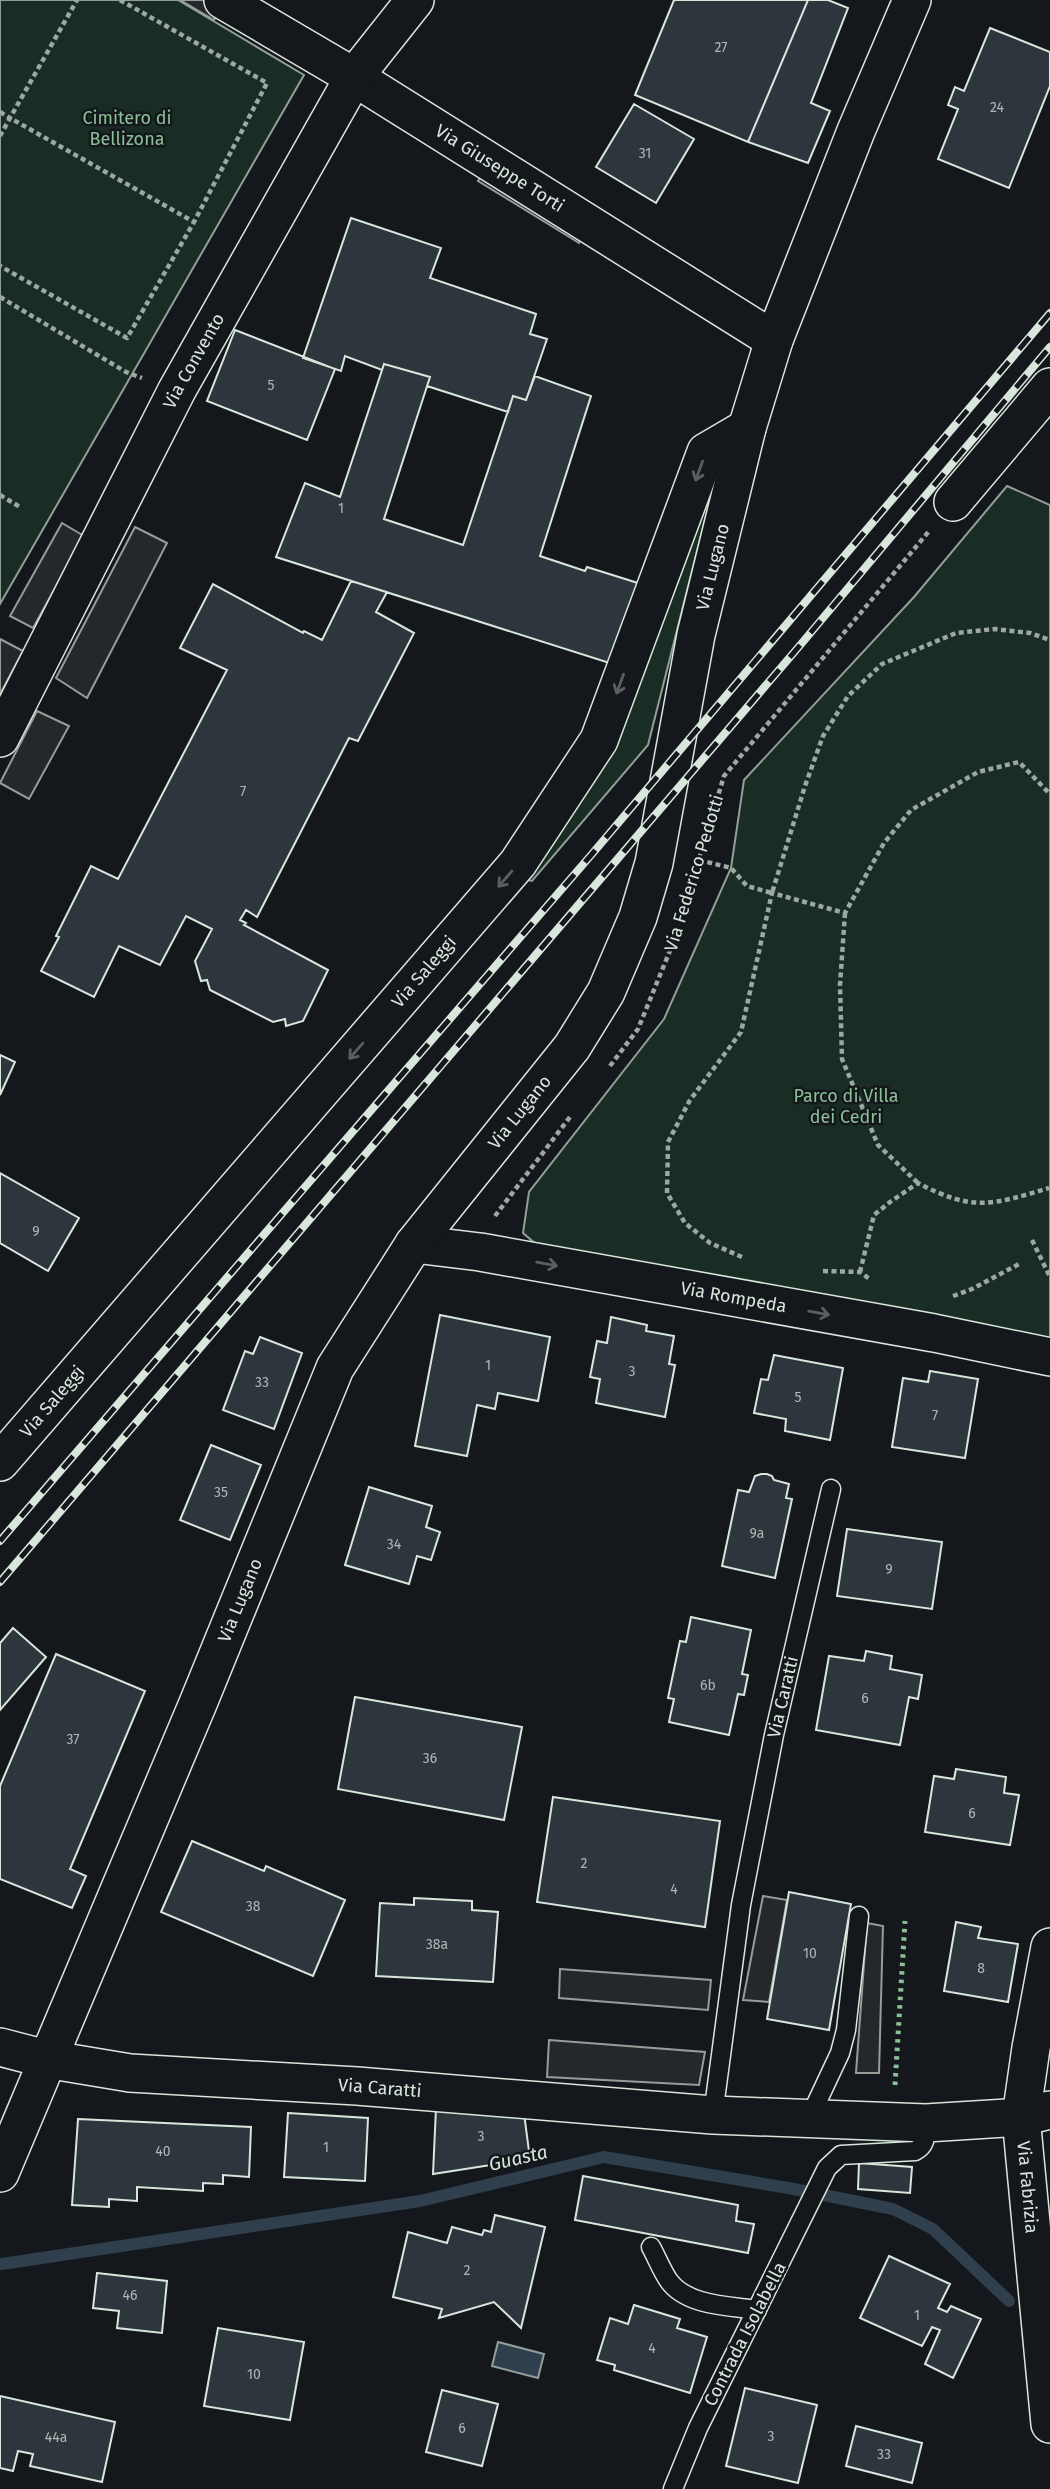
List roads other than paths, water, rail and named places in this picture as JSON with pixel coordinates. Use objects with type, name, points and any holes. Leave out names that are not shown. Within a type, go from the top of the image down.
[{"type":"street","name":"Via Giuseppe Torti","points":[[223,0],[354,77],[774,340]]},
{"type":"street","name":"Via Convento","points":[[0,738],[177,390],[354,77],[415,0]]},
{"type":"street","name":"Via Lugano","points":[[0,2173],[199,1701],[335,1368],[414,1244],[572,1046],[606,992],[638,917],[654,863],[696,635],[747,428],[774,340],[856,131],[912,0]]},
{"type":"street","points":[[953,502],[1050,387]]},
{"type":"street","name":"Via Saleggi","points":[[0,1462],[518,863],[599,740],[706,452],[747,428]]},
{"type":"street","name":"Via Rompeda","points":[[414,1244],[480,1251],[934,1333],[1050,1357]]},
{"type":"street","name":"Via Fabrizia","points":[[1050,1947],[1031,2048],[1050,2424]]},
{"type":"street","name":"Via Caratti","points":[[0,2048],[46,2059],[130,2073],[357,2086],[713,2115],[926,2123],[1036,2114]]},
{"type":"lane","name":"Via Caratti","points":[[713,2115],[741,1905],[774,1735],[831,1489]]},
{"type":"lane","points":[[809,2119],[840,2053],[846,2030],[859,1916]]},
{"type":"lane","name":"Contrada Isolabella","points":[[673,2489],[698,2428],[827,2168],[841,2155],[902,2153],[922,2148],[926,2123]]},
{"type":"lane","points":[[652,2246],[670,2283],[682,2292],[697,2299],[757,2310]]},
{"type":"water","points":[[498,2342],[544,2354],[538,2378],[492,2366]]},
{"type":"waterway","name":"Guasta","points":[[2,2264],[420,2201],[604,2157],[794,2189],[893,2209],[933,2229],[1009,2301]]},
{"type":"railway","points":[[0,1541],[592,854],[1050,313]]},
{"type":"railway","points":[[0,1582],[802,643],[1050,347]]},
{"type":"park label","name":"Cimitero di Bellizona","points":[[127,128]]},
{"type":"park label","name":"Parco di Villa dei Cedri","points":[[846,1106]]}]
